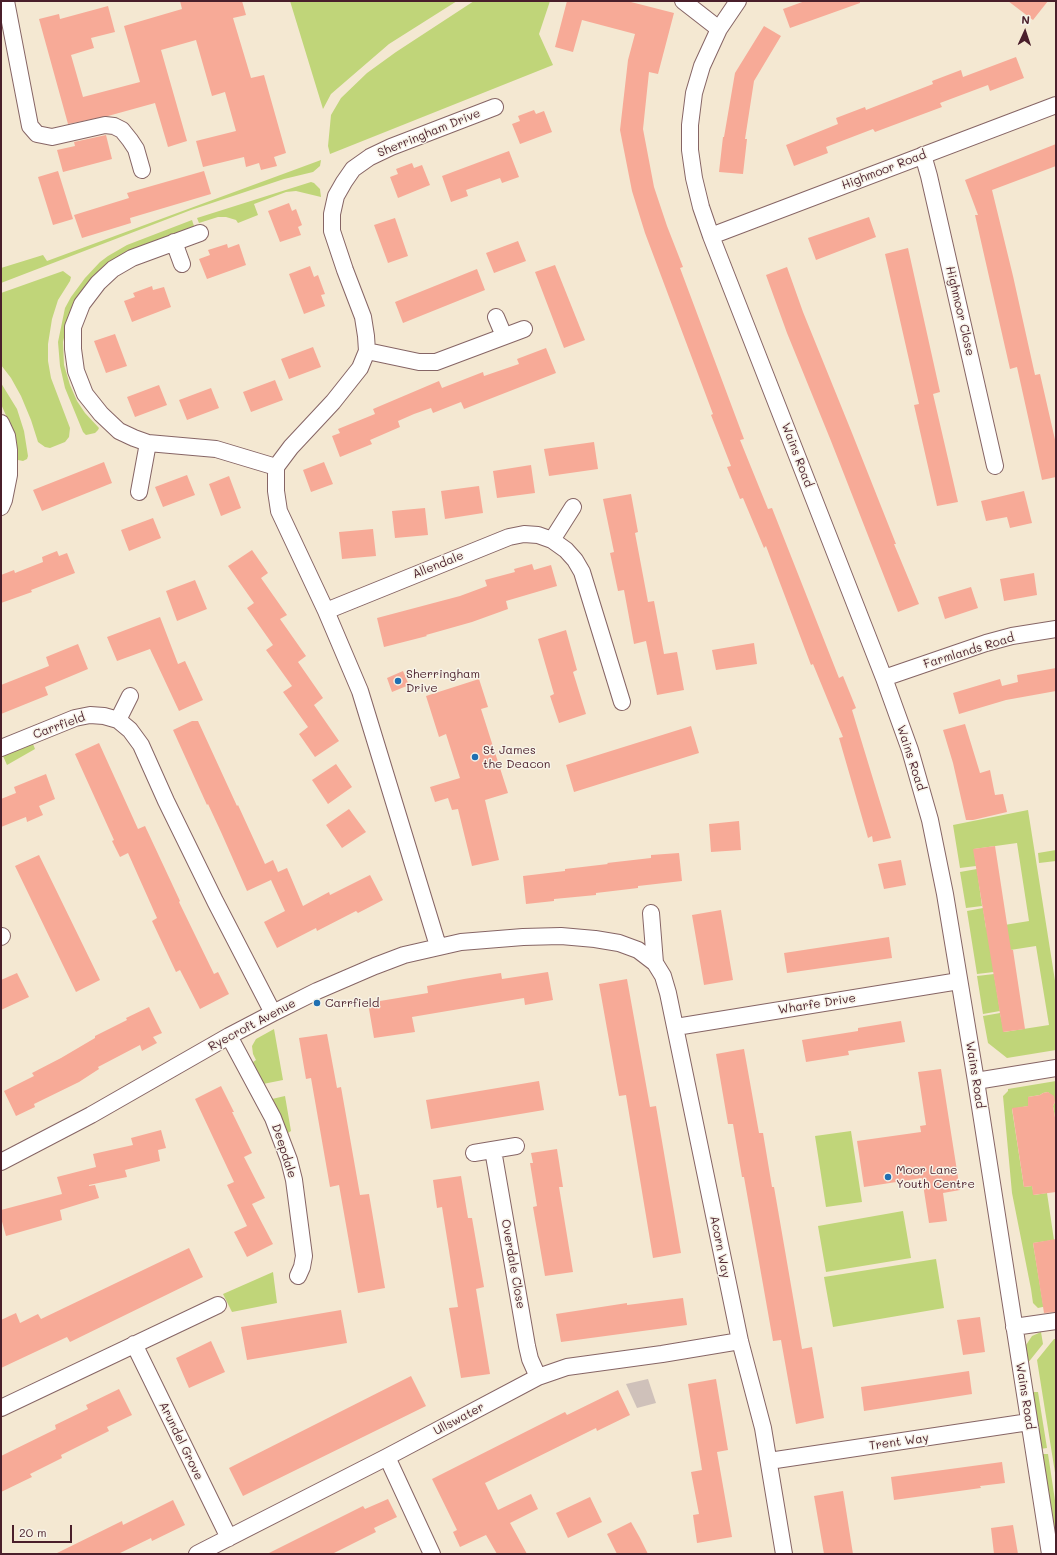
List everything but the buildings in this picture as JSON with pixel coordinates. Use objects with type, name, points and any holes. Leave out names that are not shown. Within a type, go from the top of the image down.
[{"type":"street","points":[[6,1],[30,126],[37,134],[52,137],[105,125],[114,126],[122,130],[136,149],[142,170]]},
{"type":"street","points":[[683,1],[719,29]]},
{"type":"street","name":"Wains Road","points":[[738,1],[719,29],[702,66],[694,93],[690,125],[690,150],[694,178],[711,236],[884,678],[910,750],[930,820],[945,894],[976,1081],[1050,1554]]},
{"type":"street","name":"Highmoor Road","points":[[711,236],[1056,105]]},
{"type":"street","name":"Sherringham Drive","points":[[276,467],[291,447],[333,402],[360,368],[367,351],[363,317],[332,232],[332,214],[336,196],[353,169],[370,157],[391,147],[495,107]]},
{"type":"street","name":"Highmoor Close","points":[[923,155],[930,176],[995,466]]},
{"type":"street","points":[[200,232],[132,258],[113,269],[98,283],[82,304],[73,327],[73,349],[76,371],[85,394],[101,414],[119,431],[148,443],[216,449],[276,467],[276,491],[280,511],[326,611],[360,691],[438,946]]},
{"type":"street","points":[[174,242],[182,264]]},
{"type":"street","points":[[496,317],[504,336]]},
{"type":"street","points":[[367,351],[419,362],[436,362],[524,329]]},
{"type":"street","points":[[1,423],[7,436],[9,450],[9,475],[4,500],[1,507]]},
{"type":"street","points":[[139,492],[148,443]]},
{"type":"street","points":[[552,540],[573,507]]},
{"type":"street","name":"Allendale","points":[[326,611],[508,537],[524,534],[538,535],[552,540],[566,550],[575,560],[582,572],[622,702]]},
{"type":"street","name":"Farmlands Road","points":[[884,678],[986,643],[1012,636],[1056,629]]},
{"type":"street","points":[[130,696],[118,720],[130,730],[141,745],[166,802],[273,1013]]},
{"type":"street","name":"Carrfield","points":[[1,748],[75,718],[90,715],[104,716],[118,720]]},
{"type":"street","points":[[651,913],[655,962]]},
{"type":"street","name":"Ryecroft Avenue","points":[[1,1162],[91,1115],[229,1036],[273,1013],[317,991],[404,955],[438,946],[488,939],[561,936],[619,943],[638,950],[655,962]]},
{"type":"street","name":"Acorn Way","points":[[655,962],[664,982],[676,1027],[740,1341],[763,1428],[784,1554]]},
{"type":"street","name":"Wharfe Drive","points":[[676,1027],[959,982]]},
{"type":"street","name":"Deepdale","points":[[229,1036],[273,1118],[289,1160],[294,1180],[304,1256],[302,1267],[298,1276]]},
{"type":"street","points":[[976,1081],[1056,1068]]},
{"type":"street","points":[[474,1153],[516,1146]]},
{"type":"street","name":"Overdale Close","points":[[493,1150],[527,1346],[530,1359],[538,1377]]},
{"type":"street","points":[[1,1408],[218,1305]]},
{"type":"street","points":[[1014,1327],[1056,1321]]},
{"type":"street","name":"Ullswater","points":[[197,1554],[538,1377],[567,1367],[662,1354],[740,1341]]},
{"type":"street","name":"Arundel Grove","points":[[134,1344],[229,1538]]},
{"type":"street","name":"Trent Way","points":[[769,1461],[1029,1422]]},
{"type":"street","points":[[386,1457],[432,1554]]},
{"type":"shaded area","points":[[648,1379],[656,1403],[637,1408],[626,1384]]},
{"type":"green space","points":[[290,1],[457,1],[389,44],[331,94],[323,109]]},
{"type":"green space","points":[[474,1],[550,1],[539,34],[553,65],[330,154],[328,146],[331,115],[341,98],[367,73],[396,52]]},
{"type":"green space","points":[[321,160],[320,166],[313,172],[284,179],[191,210],[1,283],[1,268],[43,255],[47,261]]},
{"type":"green space","points":[[311,182],[320,189],[321,197],[296,191],[286,192],[254,204],[258,215],[238,223],[236,220],[226,217],[218,217],[199,223],[197,218]]},
{"type":"green space","points":[[192,220],[194,226],[126,254],[89,282],[71,309],[63,342],[64,365],[77,401],[85,413],[99,428],[95,433],[86,435],[83,432],[65,388],[60,366],[58,342],[65,308],[85,278],[108,256],[127,245]]},
{"type":"green space","points":[[63,271],[71,277],[58,300],[52,319],[48,344],[48,361],[51,378],[70,428],[69,437],[65,442],[50,448],[45,447],[38,442],[21,396],[11,378],[1,365],[1,293]]},
{"type":"green space","points":[[1,383],[17,409],[24,431],[28,456],[27,459],[23,461],[18,460],[15,439],[1,404]]},
{"type":"green space","points":[[33,744],[35,749],[7,765],[3,756]]},
{"type":"green space","points":[[1028,810],[1056,987],[1056,1050],[1007,1058],[988,1043],[983,1016],[1000,1013],[1004,1032],[1049,1025],[1036,946],[991,953],[994,972],[977,974],[967,911],[983,908],[986,928],[1029,921],[1017,843],[974,849],[976,866],[960,868],[953,825]]},
{"type":"green space","points":[[1056,850],[1056,861],[1039,863],[1038,853]]},
{"type":"green space","points":[[977,869],[982,906],[966,908],[960,872]]},
{"type":"green space","points":[[994,974],[1000,1011],[983,1014],[977,976]]},
{"type":"green space","points":[[274,1029],[283,1080],[263,1084],[253,1062],[256,1060],[253,1054],[252,1046],[256,1039]]},
{"type":"green space","points":[[1056,1081],[1056,1123],[1053,1106],[1055,1102],[1048,1092],[1028,1097],[1028,1106],[1012,1109],[1024,1187],[1032,1186],[1034,1195],[1047,1193],[1054,1240],[1033,1243],[1043,1304],[1056,1304],[1038,1308],[1033,1303],[1012,1193],[1003,1096],[1008,1089]]},
{"type":"green space","points":[[285,1096],[291,1131],[288,1133],[272,1099]]},
{"type":"green space","points":[[851,1131],[862,1202],[826,1207],[815,1136]]},
{"type":"green space","points":[[903,1211],[911,1258],[826,1272],[818,1226]]},
{"type":"green space","points":[[936,1259],[944,1308],[833,1327],[824,1277]]},
{"type":"green space","points":[[273,1272],[277,1303],[232,1312],[223,1294]]},
{"type":"green space","points":[[1041,1332],[1043,1344],[1027,1364],[1026,1345],[1032,1336]]},
{"type":"green space","points":[[1054,1339],[1056,1339],[1056,1479],[1037,1360]]},
{"type":"green space","points":[[1031,1392],[1038,1392],[1047,1448],[1040,1449]]},
{"type":"green space","points":[[1041,1454],[1048,1454],[1056,1507],[1056,1543]]},
{"type":"place","name":"Sherringham Drive","points":[[398,681]]},
{"type":"place","name":"St James the Deacon","points":[[475,757]]},
{"type":"place","name":"Carrfield","points":[[317,1003]]},
{"type":"place","name":"Moor Lane Youth Centre","points":[[888,1177]]}]
